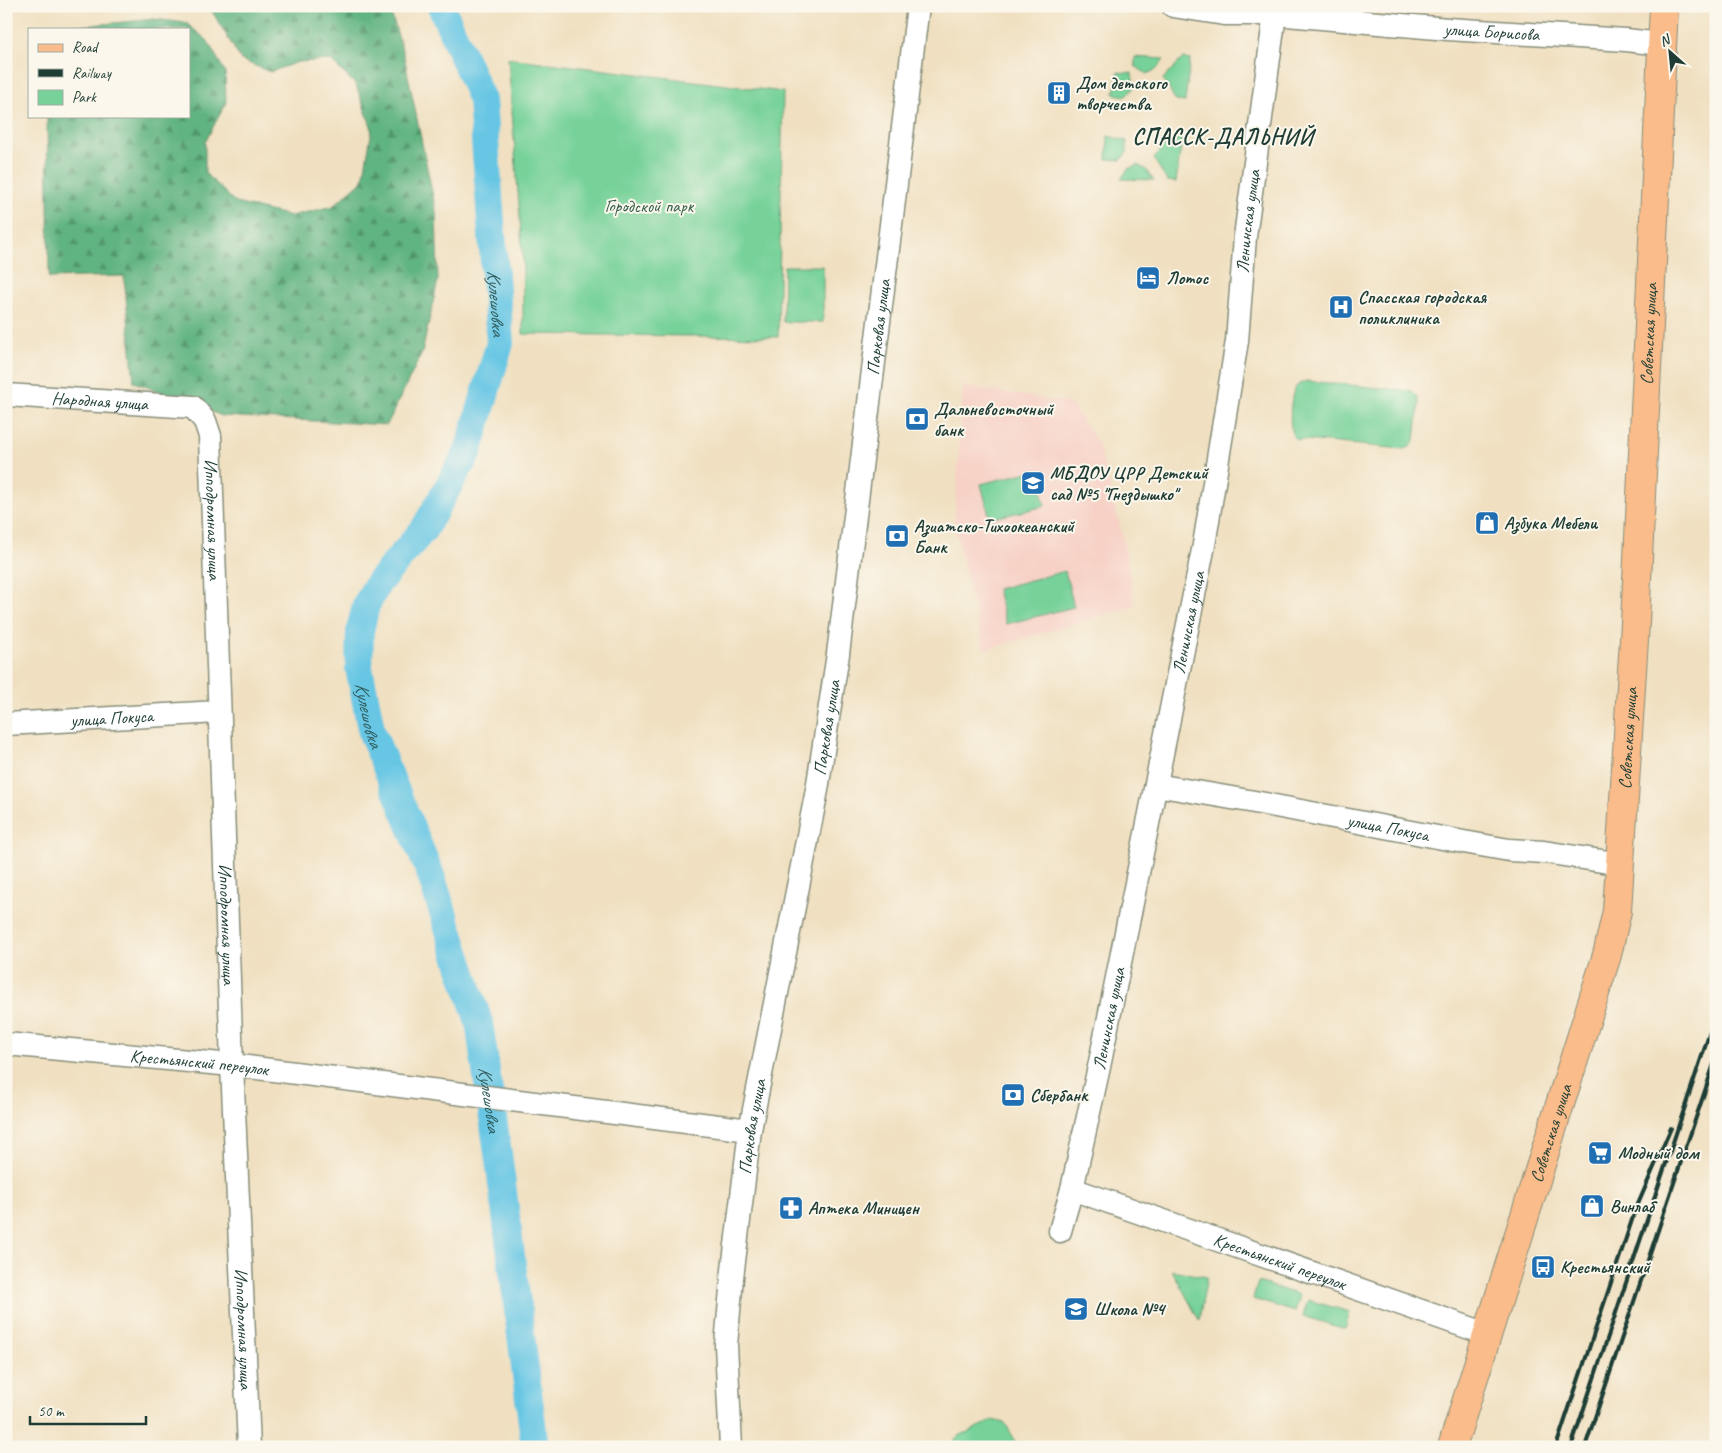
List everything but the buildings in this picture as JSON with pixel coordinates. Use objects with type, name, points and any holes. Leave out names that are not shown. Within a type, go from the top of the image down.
[{"type":"main road","name":"Советская улица","points":[[1452,1447],[1607,955],[1617,911],[1635,623],[1664,6]]},
{"type":"street","name":"Парковая улица","points":[[731,1447],[726,1345],[750,1130],[817,790],[838,654],[918,6]]},
{"type":"street","name":"улица Борисова","points":[[1173,6],[1224,14],[1275,10],[1448,29],[1626,40],[1661,44]]},
{"type":"street","name":"Ленинская улица","points":[[1060,1231],[1072,1189],[1204,545],[1237,342],[1245,237],[1275,10]]},
{"type":"street","name":"Народная улица","points":[[6,395],[193,407]]},
{"type":"street","name":"Ипподромная улица","points":[[193,407],[204,421],[210,436],[218,712],[249,1447]]},
{"type":"street","name":"улица Покуса","points":[[6,724],[218,712]]},
{"type":"street","name":"улица Покуса","points":[[1156,785],[1498,848],[1544,852],[1621,864]]},
{"type":"street","name":"Крестьянский переулок","points":[[6,1044],[232,1065],[750,1130]]},
{"type":"street","name":"Крестьянский переулок","points":[[1072,1189],[1487,1334]]},
{"type":"shaded area","name":"МБДОУ ЦРР Детский сад №5 \"Гнездышко\"","points":[[963,386],[1070,403],[1098,443],[1124,541],[1135,606],[984,650],[954,524]]},
{"type":"green space","points":[[209,6],[389,6],[404,56],[436,211],[438,280],[422,353],[387,425],[222,416],[134,382],[124,276],[49,278],[47,118],[190,118],[190,28],[60,28],[154,19],[186,23],[207,40],[225,72],[226,103],[205,142],[205,173],[236,203],[291,216],[333,206],[363,180],[372,129],[356,85],[330,60],[298,62],[270,72],[241,60]]},
{"type":"green space","points":[[1135,57],[1164,59],[1157,69],[1147,74],[1135,66]]},
{"type":"green space","name":"Городской парк","points":[[508,58],[783,92],[778,337],[523,334],[523,260]]},
{"type":"green space","points":[[1183,58],[1190,60],[1185,102],[1176,101],[1163,79]]},
{"type":"green space","points":[[1118,72],[1132,73],[1134,87],[1126,96],[1114,94]]},
{"type":"green space","points":[[1108,136],[1127,141],[1127,152],[1121,160],[1107,159]]},
{"type":"green space","points":[[1170,138],[1182,139],[1176,182],[1167,181],[1154,159]]},
{"type":"green space","points":[[1137,165],[1145,169],[1154,180],[1121,179],[1128,169]]},
{"type":"green space","points":[[784,266],[823,266],[823,322],[783,322]]},
{"type":"green space","points":[[1307,381],[1412,391],[1417,396],[1419,403],[1415,441],[1410,447],[1403,449],[1295,439],[1291,430],[1291,408],[1294,390],[1301,383]]},
{"type":"green space","points":[[1036,470],[1045,506],[990,519],[981,484]]},
{"type":"green space","points":[[1065,571],[1074,607],[1006,624],[997,589]]},
{"type":"green space","points":[[1172,1270],[1207,1277],[1199,1320]]},
{"type":"green space","points":[[1258,1282],[1300,1295],[1295,1312],[1253,1299]]},
{"type":"green space","points":[[1308,1300],[1350,1312],[1345,1329],[1303,1316]]},
{"type":"green space","points":[[994,1420],[1005,1423],[1019,1447],[948,1447],[959,1436]]},
{"type":"waterway","name":"Кулешовка","points":[[441,6],[482,100],[500,343],[468,452],[424,529],[378,583],[366,605],[360,631],[359,668],[372,733],[430,873],[479,1022],[499,1160],[535,1447]]},
{"type":"railway","points":[[1571,1447],[1716,1014]]},
{"type":"railway","points":[[1585,1447],[1716,1058]]},
{"type":"railway","points":[[1556,1447],[1635,1211],[1671,1128]]},
{"type":"place","name":"Дом детского творчества","points":[[1059,93]]},
{"type":"place","name":"Лотос","points":[[1148,278]]},
{"type":"place","name":"Спасская городская поликлиника","points":[[1341,307]]},
{"type":"place","name":"Дальневосточный банк","points":[[917,419]]},
{"type":"place","name":"МБДОУ ЦРР Детский сад №5 \"Гнездышко\"","points":[[1033,483]]},
{"type":"place","name":"Азбука Мебели","points":[[1487,523]]},
{"type":"place","name":"Азиатско-Тихоокеанский Банк","points":[[897,536]]},
{"type":"place","name":"Сбербанк","points":[[1013,1095]]},
{"type":"place","name":"Модный дом","points":[[1600,1153]]},
{"type":"place","name":"Винлаб","points":[[1592,1206]]},
{"type":"place","name":"Аптека Миницен","points":[[791,1208]]},
{"type":"place","name":"Крестьянский","points":[[1543,1267]]},
{"type":"place","name":"Школа №4","points":[[1076,1309]]},
{"type":"district","name":"СПАССК-ДАЛЬНИЙ","points":[[1223,136]]}]
